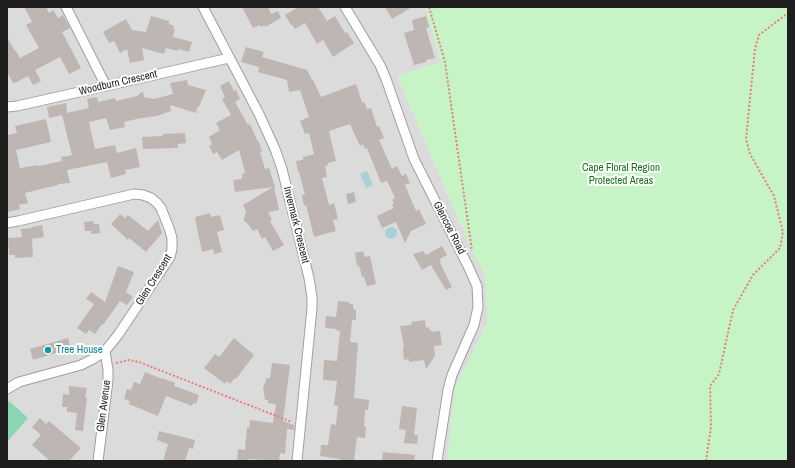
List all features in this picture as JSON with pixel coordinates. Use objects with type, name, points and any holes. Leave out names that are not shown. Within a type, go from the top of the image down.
[{"type":"street","points":[[66,7],[106,86]]},
{"type":"street","name":"Invermark Crescent","points":[[203,7],[260,114],[275,148],[282,169],[309,278],[312,308],[297,461]]},
{"type":"street","name":"Glencoe Road","points":[[345,7],[380,65],[386,78],[414,159],[477,286],[478,307],[474,325],[452,375],[448,390],[437,461]]},
{"type":"street","name":"Woodburn Crescent","points":[[7,107],[229,58]]},
{"type":"street","name":"Glen Crescent","points":[[7,223],[134,194],[151,198],[157,203],[161,208],[172,238],[170,257],[118,335],[105,351],[94,359],[81,365],[19,382],[7,389]]},
{"type":"street","name":"Glen Avenue","points":[[98,461],[108,380],[108,365],[105,351]]},
{"type":"path","points":[[429,7],[445,62],[472,255]]},
{"type":"path","points":[[706,461],[711,427],[710,386],[719,374],[733,310],[753,275],[780,248],[783,232],[774,196],[750,154],[746,139],[755,49],[759,35],[788,13]]},
{"type":"path","points":[[108,365],[129,360],[139,362],[301,425]]},
{"type":"shaded area","points":[[7,7],[425,7],[441,62],[397,76],[472,250],[485,274],[488,322],[455,388],[447,461],[7,461]]},
{"type":"green space","name":"Cape Floral Region Protected Areas","points":[[425,7],[788,7],[788,461],[447,461],[455,388],[488,322],[485,274],[472,250],[397,76],[441,62]]},
{"type":"green space","points":[[9,401],[28,418],[7,442],[7,404]]},
{"type":"water","points":[[367,171],[373,185],[366,188],[360,174]]},
{"type":"water","points":[[391,227],[395,229],[397,233],[395,237],[391,239],[387,237],[385,233],[387,229]]},
{"type":"building","points":[[24,7],[46,7],[49,13],[53,10],[58,18],[63,15],[70,28],[62,32],[81,68],[69,74],[60,57],[35,70],[41,81],[33,85],[28,76],[13,83],[7,72],[7,37],[20,58],[39,48],[26,25],[32,22]]},
{"type":"building","points":[[242,7],[268,7],[271,14],[278,11],[281,18],[265,27],[265,25],[261,27],[260,25],[253,28]]},
{"type":"building","points":[[298,7],[318,7],[327,21],[335,16],[345,33],[347,32],[354,43],[333,57],[323,40],[317,44],[305,23],[295,29],[291,25],[285,15]]},
{"type":"building","points":[[385,7],[412,7],[392,19]]},
{"type":"building","points":[[151,16],[169,21],[169,24],[174,26],[173,29],[175,29],[173,37],[192,42],[189,52],[179,49],[178,51],[166,48],[164,54],[142,48],[144,60],[130,63],[127,49],[120,53],[114,41],[109,43],[103,32],[126,19],[132,30],[146,32]]},
{"type":"building","points":[[426,16],[429,27],[426,28],[435,58],[414,65],[404,33],[414,30],[412,20]]},
{"type":"building","points":[[246,47],[264,52],[262,57],[307,70],[321,97],[356,84],[362,102],[365,103],[367,109],[371,108],[377,127],[379,126],[384,138],[379,140],[392,169],[397,166],[402,176],[406,174],[410,183],[405,185],[416,211],[419,209],[426,224],[411,231],[405,243],[396,222],[382,228],[377,216],[394,208],[392,205],[394,204],[392,200],[395,198],[387,181],[381,183],[367,148],[365,149],[363,144],[360,146],[350,124],[329,131],[336,161],[328,163],[328,165],[325,166],[327,177],[322,178],[329,205],[334,203],[338,219],[333,220],[336,231],[314,237],[306,205],[304,206],[302,195],[305,195],[296,161],[303,160],[303,157],[314,154],[309,133],[305,134],[300,121],[309,117],[300,90],[289,92],[287,80],[258,72],[259,67],[241,62]]},
{"type":"building","points":[[187,80],[188,85],[206,90],[196,113],[170,105],[171,111],[157,116],[124,122],[125,127],[110,130],[106,118],[89,122],[95,149],[115,145],[117,153],[136,148],[140,167],[125,170],[126,174],[111,178],[107,162],[67,170],[70,183],[58,184],[25,193],[28,203],[19,205],[20,209],[7,212],[7,135],[17,133],[15,126],[46,119],[51,142],[16,150],[20,168],[62,161],[61,157],[72,155],[62,115],[49,118],[47,107],[66,103],[67,113],[89,108],[87,99],[97,97],[98,102],[115,98],[116,101],[137,96],[143,91],[144,97],[154,99],[173,94],[170,83]]},
{"type":"building","points":[[229,81],[234,91],[236,90],[240,99],[235,102],[248,125],[250,124],[259,142],[265,169],[269,168],[275,187],[279,210],[268,212],[272,220],[270,221],[284,245],[273,251],[265,237],[262,239],[257,229],[253,231],[244,221],[246,211],[243,205],[273,187],[235,192],[233,180],[242,179],[242,175],[245,172],[239,150],[222,160],[217,152],[213,154],[209,146],[212,144],[209,137],[220,130],[216,123],[231,115],[222,99],[225,97],[220,86]]},
{"type":"building","points":[[185,133],[186,143],[178,144],[178,148],[143,149],[142,137]]},
{"type":"building","points":[[354,192],[356,202],[348,204],[346,194]]},
{"type":"building","points":[[210,213],[211,217],[220,215],[224,230],[217,232],[222,252],[214,254],[213,249],[202,252],[195,217]]},
{"type":"building","points":[[120,214],[125,218],[128,215],[148,231],[158,220],[162,233],[146,252],[129,238],[128,240],[111,224]]},
{"type":"building","points":[[93,221],[94,224],[99,224],[100,233],[91,234],[91,231],[85,231],[84,222]]},
{"type":"building","points":[[42,225],[44,237],[32,239],[33,257],[15,258],[15,255],[9,255],[8,238],[22,237],[21,229]]},
{"type":"building","points":[[442,246],[447,255],[440,259],[440,263],[452,287],[446,290],[431,265],[422,270],[413,254],[423,251],[426,255]]},
{"type":"building","points":[[363,251],[365,257],[370,256],[376,284],[367,286],[364,277],[362,277],[359,265],[357,266],[355,253]]},
{"type":"building","points":[[118,266],[134,272],[126,292],[133,297],[127,305],[120,301],[95,334],[89,330],[86,334],[77,328],[94,304],[86,299],[91,292],[105,302]]},
{"type":"building","points":[[338,301],[353,304],[353,309],[356,310],[356,320],[352,320],[350,342],[358,343],[354,398],[369,400],[368,410],[365,410],[365,438],[357,437],[354,461],[340,461],[340,459],[320,456],[321,445],[328,445],[331,424],[336,425],[338,406],[334,405],[337,381],[323,380],[324,360],[337,361],[340,331],[325,328],[326,316],[336,317]]},
{"type":"building","points":[[425,320],[426,328],[429,327],[430,331],[440,331],[442,345],[434,346],[435,356],[426,369],[424,360],[409,362],[409,359],[404,360],[404,347],[400,326],[412,325],[411,322]]},
{"type":"building","name":"Tree House","points":[[68,338],[69,349],[33,360],[30,349]]},
{"type":"building","points":[[234,338],[254,355],[236,379],[235,378],[230,384],[227,381],[225,384],[204,368],[215,354],[219,357]]},
{"type":"building","points":[[272,363],[290,365],[283,421],[294,425],[294,430],[287,429],[285,454],[280,453],[279,461],[248,459],[248,461],[237,460],[238,449],[245,450],[247,427],[249,428],[250,420],[273,423],[276,404],[268,403],[268,400],[265,400],[263,388],[267,378],[270,378]]},
{"type":"building","points":[[145,372],[175,383],[174,386],[199,395],[196,404],[193,403],[192,406],[166,396],[158,416],[129,404],[130,401],[124,399],[127,389],[131,390],[134,382],[140,384]]},
{"type":"building","points":[[69,386],[87,388],[83,431],[75,430],[77,413],[67,412],[67,407],[62,407],[63,394],[69,395]]},
{"type":"building","points":[[402,406],[417,408],[414,435],[418,435],[417,444],[404,443],[406,430],[399,429]]},
{"type":"building","points":[[40,418],[46,424],[49,421],[81,448],[69,461],[50,461],[32,445],[41,435],[32,427]]},
{"type":"building","points":[[159,431],[195,440],[193,449],[189,448],[185,461],[163,461],[168,444],[157,440]]},
{"type":"building","points":[[383,452],[415,455],[414,461],[382,461]]},
{"type":"place","name":"Tree House","points":[[48,350]]}]
